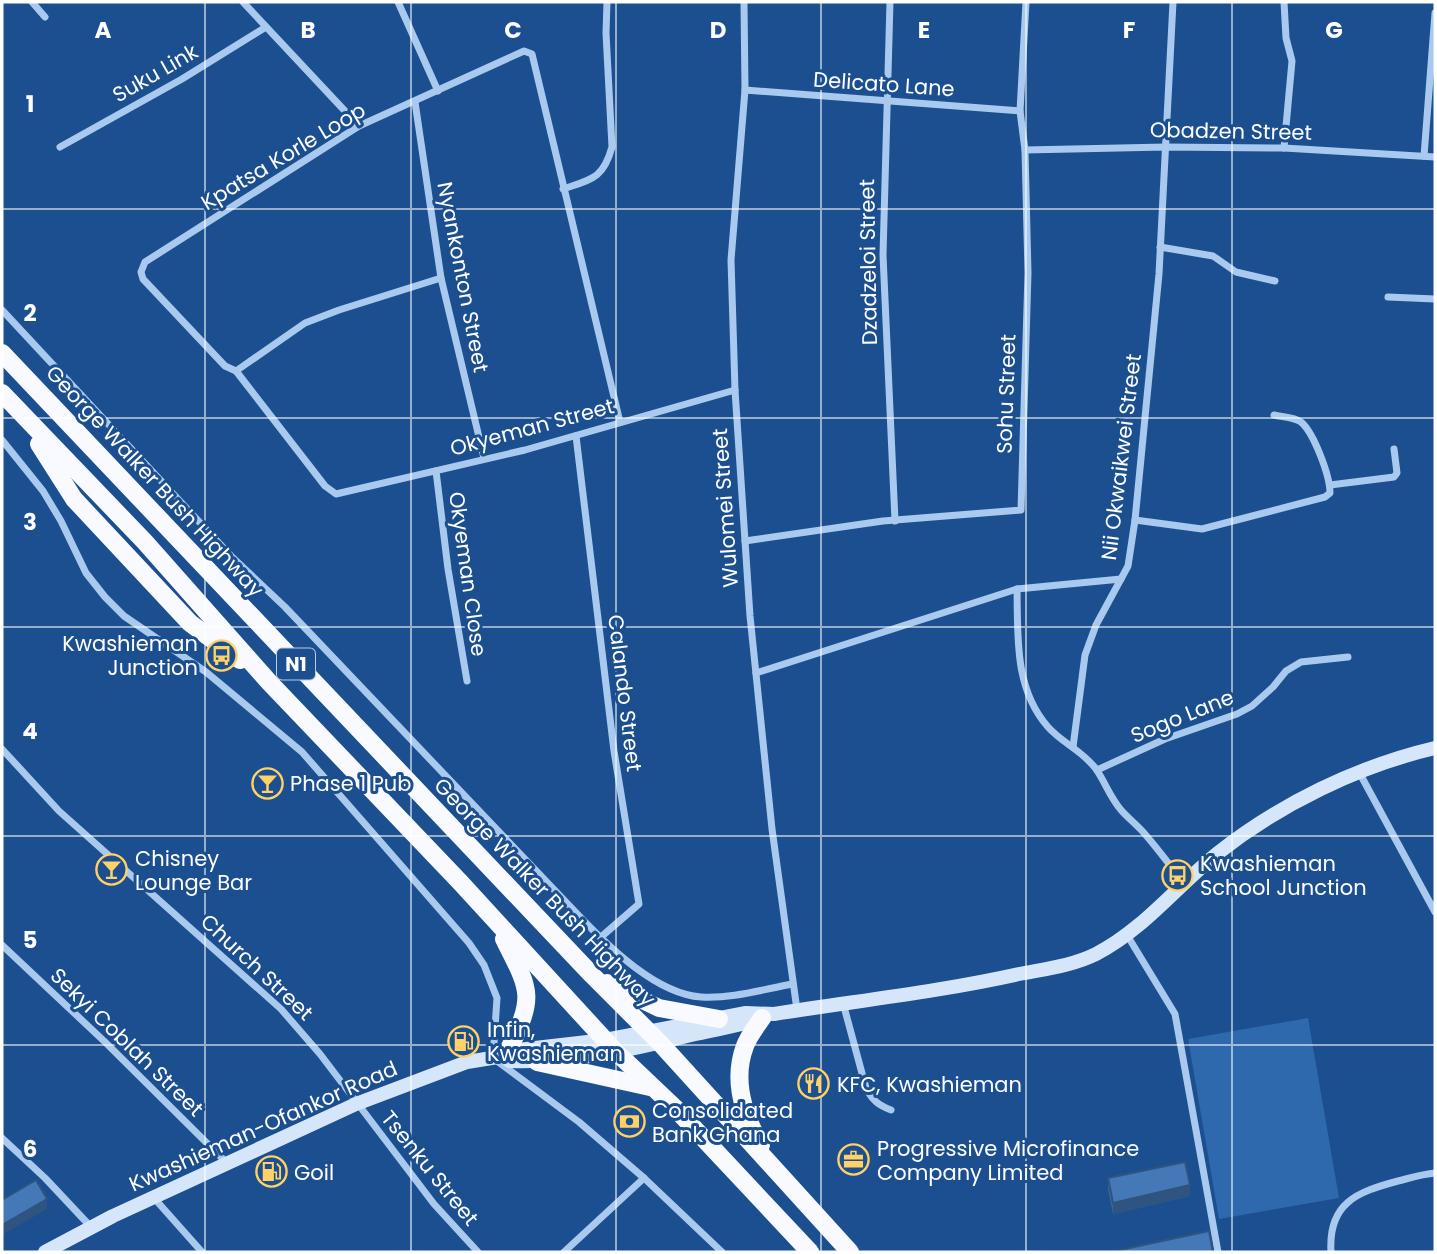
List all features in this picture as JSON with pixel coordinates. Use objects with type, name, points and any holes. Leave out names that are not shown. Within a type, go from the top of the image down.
[{"type":"highway","name":"George Walker Bush Highway","points":[[2,353],[654,1037],[850,1252]]},
{"type":"highway","name":"N1","points":[[2,393],[19,411],[74,499],[190,623],[269,682],[495,920],[610,1046],[675,1108],[810,1252]]},
{"type":"highway","points":[[495,920],[527,985],[522,1023],[502,1055]]},
{"type":"highway","points":[[592,975],[659,1008],[719,1019]]},
{"type":"highway","points":[[768,1016],[745,1046],[739,1075],[741,1100],[756,1137],[777,1172]]},
{"type":"highway","points":[[537,1062],[651,1087]]},
{"type":"main road","name":"Kwashieman-Ofankor Road","points":[[502,1055],[510,1061],[564,1061],[610,1046],[654,1037],[843,1002],[988,981],[1075,962],[1093,955],[1126,934],[1218,853],[1268,820],[1327,786],[1359,772],[1435,748]]},
{"type":"main road","name":"Kwashieman-Ofankor Road","points":[[654,1037],[746,1013],[768,1016]]},
{"type":"main road","name":"Kwashieman-Ofankor Road","points":[[45,1252],[91,1227],[356,1104],[467,1062],[502,1055],[610,1046]]},
{"type":"street","points":[[32,2],[45,17]]},
{"type":"street","points":[[243,2],[359,126]]},
{"type":"street","points":[[398,2],[438,91]]},
{"type":"street","points":[[563,189],[598,176],[607,163],[612,147],[607,2]]},
{"type":"street","name":"Wulomei Street","points":[[744,2],[746,90],[731,260],[735,390],[756,673],[772,829],[797,1010]]},
{"type":"street","name":"Dzadzeloi Street","points":[[890,2],[883,254],[895,521]]},
{"type":"street","name":"Sohu Street","points":[[745,541],[895,521],[1021,510],[1028,273],[1025,150],[1020,111],[1027,2]]},
{"type":"street","name":"Nii Okwaikwei Street","points":[[756,673],[1017,589],[1121,579],[1128,566],[1135,520],[1160,247],[1173,2]]},
{"type":"street","points":[[1284,2],[1286,38],[1292,61],[1284,148]]},
{"type":"street","points":[[1424,156],[1435,13]]},
{"type":"street","name":"Suku Link","points":[[60,147],[182,79],[265,27]]},
{"type":"street","name":"Kpatsa Korle Loop","points":[[336,494],[325,486],[236,372],[225,366],[143,279],[142,267],[145,262],[359,126],[524,51],[532,54],[621,422]]},
{"type":"street","name":"Delicato Lane","points":[[746,90],[1020,111]]},
{"type":"street","name":"Nyankonton Street","points":[[415,102],[441,278],[484,458]]},
{"type":"street","name":"Obadzen Street","points":[[1025,150],[1284,148],[1435,156]]},
{"type":"street","points":[[1160,247],[1213,256],[1236,272],[1275,281]]},
{"type":"street","points":[[236,372],[305,323],[441,278]]},
{"type":"street","points":[[1388,297],[1435,299]]},
{"type":"street","name":"George Walker Bush Highway","points":[[2,310],[232,556],[285,607],[601,937],[651,979],[673,990],[701,997],[793,984]]},
{"type":"street","name":"Okyeman Street","points":[[336,494],[576,436],[735,390]]},
{"type":"street","points":[[1135,520],[1202,528],[1325,497],[1330,493],[1330,485],[1317,447],[1300,422],[1274,415]]},
{"type":"street","name":"Calando Street","points":[[576,436],[614,751],[639,904],[601,937]]},
{"type":"street","points":[[2,440],[43,491],[86,573],[105,597],[133,623],[206,672],[302,752],[470,943],[484,965],[497,998],[502,1055],[644,1178],[722,1252]]},
{"type":"street","points":[[1330,485],[1394,477],[1397,474],[1394,449]]},
{"type":"street","name":"Okyeman Close","points":[[436,471],[448,569],[467,681]]},
{"type":"street","points":[[1073,747],[1085,655],[1096,625],[1121,579]]},
{"type":"street","points":[[1017,589],[1018,659],[1026,692],[1049,729],[1097,770],[1107,791],[1122,812],[1143,832],[1184,883]]},
{"type":"street","name":"Sogo Lane","points":[[1097,770],[1165,739],[1237,714],[1252,706],[1286,671],[1301,662],[1348,657]]},
{"type":"street","name":"Church Street","points":[[2,749],[59,811],[281,1009],[320,1054],[356,1104]]},
{"type":"street","points":[[1359,772],[1435,912]]},
{"type":"street","points":[[1126,934],[1175,1014],[1218,1252]]},
{"type":"street","name":"Sekyi Coblah Street","points":[[2,946],[105,1042],[228,1164]]},
{"type":"street","points":[[843,1002],[866,1088],[871,1098],[891,1110]]},
{"type":"street","name":"Tsenku Street","points":[[356,1104],[434,1204],[478,1252]]},
{"type":"street","points":[[2,1138],[46,1178],[91,1227]]},
{"type":"street","points":[[1331,1252],[1331,1239],[1337,1220],[1345,1204],[1357,1194],[1435,1173]]},
{"type":"street","points":[[564,1252],[644,1178]]},
{"type":"street","points":[[153,1198],[202,1252]]},
{"type":"shaded area","points":[[1308,1018],[1339,1198],[1219,1219],[1188,1039]]},
{"type":"building","points":[[1185,1162],[1190,1185],[1113,1203],[1108,1178]]},
{"type":"building","points":[[36,1180],[47,1199],[2,1225],[2,1200]]},
{"type":"building","points":[[1209,1231],[1213,1252],[1120,1250]]},
{"type":"place","name":"Kwashieman Junction","points":[[221,655]]},
{"type":"place","name":"Phase 1 Pub","points":[[267,783]]},
{"type":"place","name":"Chisney Lounge Bar","points":[[112,870]]},
{"type":"place","name":"Kwashieman School Junction","points":[[1177,875]]},
{"type":"place","name":"Infin, Kwashieman","points":[[464,1041]]},
{"type":"place","name":"KFC, Kwashieman","points":[[814,1084]]},
{"type":"place","name":"Consolidated Bank Ghana","points":[[629,1122]]},
{"type":"place","name":"Progressive Microfinance Company Limited","points":[[854,1160]]},
{"type":"place","name":"Goil","points":[[271,1172]]}]
